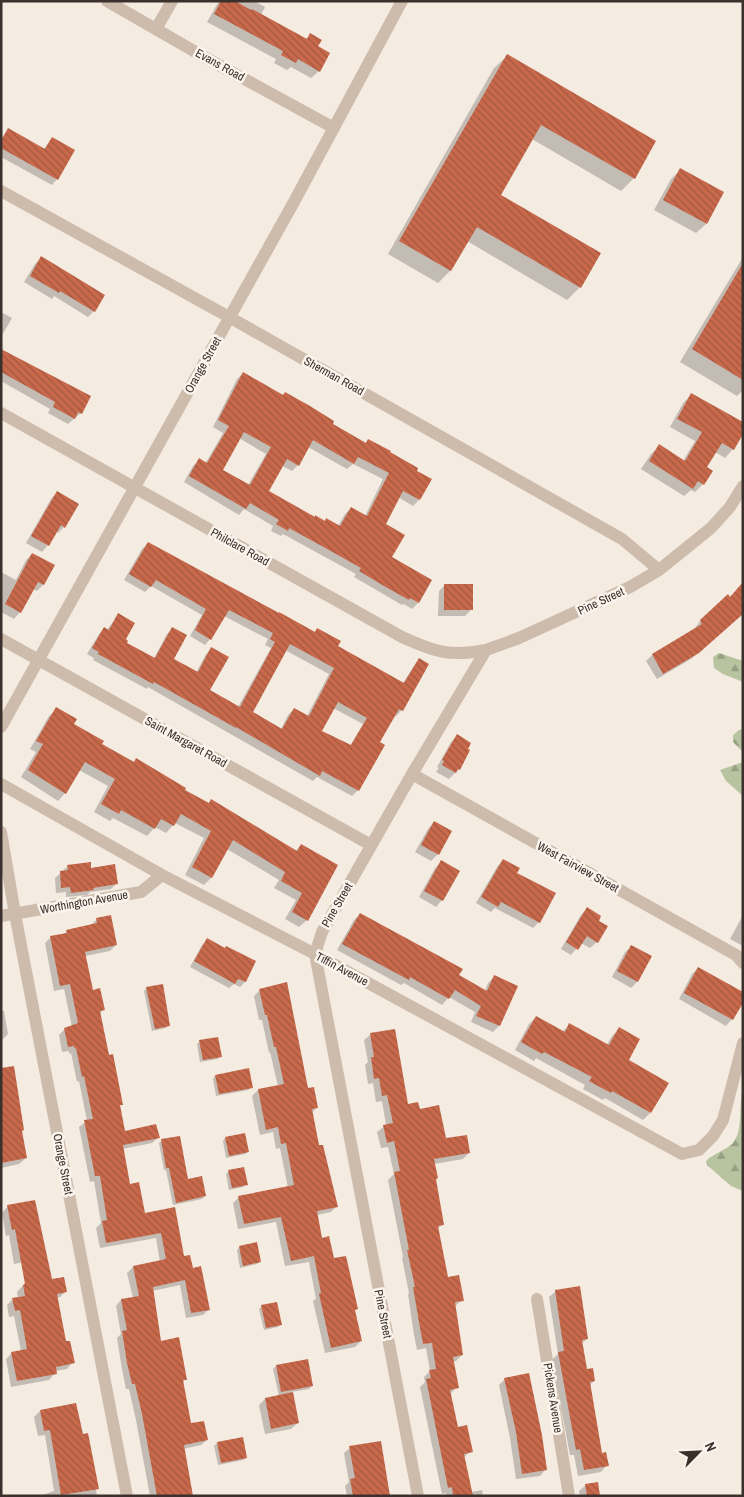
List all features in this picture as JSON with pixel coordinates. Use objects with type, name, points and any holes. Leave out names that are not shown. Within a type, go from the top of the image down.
[{"type":"street","name":"Evans Road","points":[[107,1],[334,128]]},
{"type":"street","points":[[156,29],[172,1]]},
{"type":"street","name":"Orange Street","points":[[1,727],[135,489],[402,1]]},
{"type":"street","name":"Sherman Road","points":[[1,191],[229,317],[622,539],[659,570]]},
{"type":"street","name":"Philclare Road","points":[[1,413],[402,637],[428,649],[446,653],[465,654],[486,650]]},
{"type":"street","name":"Pine Street","points":[[418,1496],[315,954],[322,932],[412,774],[486,650],[519,638],[622,591],[659,570],[712,528],[730,507],[743,486]]},
{"type":"street","name":"Saint Margaret Road","points":[[1,639],[371,845]]},
{"type":"street","name":"West Fairview Street","points":[[412,774],[736,955],[743,963]]},
{"type":"street","name":"Tiffin Avenue","points":[[1,784],[162,875],[315,954],[682,1154],[699,1150],[713,1136],[723,1120],[743,1043]]},
{"type":"street","name":"Orange Street","points":[[1,832],[15,914],[127,1496]]},
{"type":"street","name":"Worthington Avenue","points":[[1,916],[141,892],[162,875]]},
{"type":"street","name":"Pickens Avenue","points":[[536,1299],[569,1496]]},
{"type":"green space","points":[[719,653],[743,661],[743,682],[714,668],[713,657]]},
{"type":"green space","points":[[743,729],[743,752],[733,742],[733,735]]},
{"type":"green space","points":[[743,762],[743,796],[726,781],[720,770]]},
{"type":"green space","points":[[743,1089],[743,1191],[731,1186],[707,1165],[706,1161],[733,1143],[739,1131]]},
{"type":"building","points":[[221,1],[235,1],[307,39],[310,33],[322,40],[318,46],[330,53],[320,72],[298,59],[296,63],[281,55],[283,51],[214,14]]},
{"type":"building","points":[[507,54],[656,141],[635,179],[541,125],[501,195],[601,253],[581,288],[477,227],[451,271],[399,241]]},
{"type":"building","points":[[8,128],[45,149],[52,137],[75,150],[58,180],[1,148],[1,141]]},
{"type":"building","points":[[680,168],[724,192],[707,224],[663,200]]},
{"type":"building","points":[[41,256],[105,295],[95,312],[30,276]]},
{"type":"building","points":[[743,263],[743,380],[692,349]]},
{"type":"building","points":[[1,349],[91,396],[82,414],[78,412],[75,419],[53,407],[55,402],[1,372]]},
{"type":"building","points":[[243,372],[283,395],[285,392],[310,406],[334,421],[333,424],[366,443],[368,439],[391,451],[418,468],[417,471],[432,479],[420,500],[403,491],[386,524],[405,535],[392,557],[432,580],[419,603],[410,598],[409,600],[384,586],[359,571],[361,568],[329,550],[289,528],[288,531],[276,524],[279,520],[250,503],[246,509],[189,476],[199,458],[207,463],[229,426],[218,420]],"holes":[[[244,432],[271,447],[250,485],[223,470]],[[313,440],[354,464],[358,457],[389,473],[367,516],[351,507],[340,526],[326,518],[325,521],[315,515],[315,517],[269,491],[287,459],[299,466]]]},
{"type":"building","points":[[691,393],[743,422],[743,434],[734,450],[722,443],[707,467],[713,471],[704,485],[698,481],[693,489],[649,461],[659,444],[685,461],[702,432],[677,419]]},
{"type":"building","points":[[57,491],[79,504],[65,528],[61,525],[49,546],[31,536]]},
{"type":"building","points":[[148,542],[315,632],[317,628],[341,641],[338,646],[404,683],[419,658],[429,664],[403,711],[399,709],[380,742],[385,745],[359,791],[322,771],[320,776],[236,727],[98,654],[99,652],[92,648],[104,627],[109,630],[118,613],[135,623],[126,639],[127,643],[155,658],[172,627],[187,635],[174,659],[198,672],[211,647],[229,657],[210,690],[240,707],[275,642],[270,639],[273,633],[229,610],[211,640],[195,630],[206,609],[156,580],[151,587],[129,574]],"holes":[[[290,644],[334,668],[309,716],[294,708],[282,729],[253,712]],[[338,702],[367,718],[351,745],[322,731]]]},
{"type":"building","points":[[32,553],[55,565],[44,585],[38,582],[21,613],[5,604]]},
{"type":"building","points":[[743,582],[743,614],[699,653],[663,674],[652,654],[702,624],[700,620],[728,594],[730,597]]},
{"type":"building","points":[[444,584],[473,584],[473,610],[444,610]]},
{"type":"building","points":[[56,707],[77,719],[74,724],[104,741],[102,744],[134,762],[136,758],[186,788],[185,790],[209,803],[211,799],[297,851],[301,844],[338,865],[308,921],[292,912],[302,893],[281,881],[285,872],[233,840],[212,878],[192,867],[211,831],[181,814],[174,826],[161,819],[155,829],[121,810],[119,814],[101,804],[115,779],[85,762],[66,794],[28,770],[43,744],[36,741]]},
{"type":"building","points":[[457,734],[471,743],[468,749],[470,750],[460,770],[458,769],[456,773],[442,765],[444,761],[442,760]]},
{"type":"building","points":[[434,821],[452,831],[439,855],[421,845]]},
{"type":"building","points":[[503,859],[520,868],[517,873],[556,893],[540,923],[501,902],[498,907],[481,897]]},
{"type":"building","points":[[441,860],[460,871],[443,901],[424,891]]},
{"type":"building","points":[[91,862],[91,868],[115,864],[118,884],[71,893],[70,887],[61,888],[60,871],[68,870],[67,865]]},
{"type":"building","points":[[587,907],[601,916],[599,921],[608,926],[598,943],[587,936],[578,950],[566,942]]},
{"type":"building","points":[[360,913],[463,969],[459,975],[487,991],[494,975],[518,986],[500,1026],[476,1016],[481,1006],[455,990],[449,999],[410,977],[409,980],[342,944]]},
{"type":"building","points":[[111,915],[117,945],[85,952],[93,990],[100,988],[105,1010],[100,1011],[109,1055],[113,1054],[123,1105],[120,1105],[125,1131],[156,1124],[160,1138],[123,1145],[130,1184],[139,1182],[145,1213],[175,1207],[184,1256],[190,1255],[193,1268],[201,1266],[210,1310],[191,1313],[185,1280],[153,1287],[161,1341],[179,1337],[187,1380],[183,1380],[191,1423],[204,1421],[208,1440],[184,1445],[193,1496],[157,1496],[142,1414],[135,1384],[132,1384],[127,1363],[122,1331],[127,1330],[121,1299],[139,1296],[133,1266],[166,1259],[161,1233],[106,1243],[102,1221],[107,1220],[100,1176],[95,1176],[84,1120],[93,1119],[76,1048],[74,1046],[68,1047],[64,1028],[78,1023],[70,984],[60,986],[50,936],[67,933],[66,930],[97,923],[96,918]]},
{"type":"building","points":[[207,938],[256,961],[246,982],[238,979],[235,984],[194,961]]},
{"type":"building","points":[[631,945],[652,956],[638,982],[617,971]]},
{"type":"building","points":[[698,967],[743,992],[743,1003],[733,1020],[684,993]]},
{"type":"building","points":[[287,982],[308,1088],[314,1087],[318,1108],[312,1109],[319,1145],[323,1145],[338,1207],[317,1211],[322,1238],[329,1236],[334,1258],[346,1256],[358,1309],[355,1310],[362,1341],[331,1348],[319,1294],[321,1293],[314,1256],[291,1261],[281,1217],[244,1224],[238,1196],[294,1185],[286,1143],[281,1144],[278,1127],[266,1130],[258,1089],[284,1084],[276,1047],[274,1047],[259,989]]},
{"type":"building","points":[[163,984],[170,1026],[155,1029],[146,987]]},
{"type":"building","points":[[536,1016],[565,1032],[569,1023],[609,1045],[619,1027],[640,1039],[629,1060],[669,1083],[651,1113],[612,1091],[611,1093],[589,1081],[592,1077],[521,1042]]},
{"type":"building","points":[[395,1029],[408,1104],[418,1102],[420,1109],[439,1105],[446,1138],[467,1135],[470,1153],[434,1159],[444,1225],[438,1226],[448,1277],[459,1275],[464,1301],[455,1302],[463,1355],[453,1357],[459,1388],[450,1390],[458,1427],[467,1425],[473,1452],[464,1454],[473,1496],[453,1496],[452,1487],[448,1488],[426,1379],[431,1378],[429,1370],[436,1369],[432,1343],[423,1344],[413,1287],[415,1287],[407,1250],[409,1250],[394,1172],[400,1171],[394,1141],[387,1143],[383,1125],[393,1123],[387,1095],[382,1096],[379,1078],[374,1079],[371,1057],[374,1057],[370,1033]]},
{"type":"building","points":[[218,1037],[222,1057],[203,1060],[199,1040]]},
{"type":"building","points":[[14,1066],[27,1158],[1,1163],[1,1068]]},
{"type":"building","points":[[249,1068],[253,1088],[219,1094],[215,1075]]},
{"type":"building","points":[[245,1133],[249,1152],[229,1156],[225,1137]]},
{"type":"building","points":[[180,1136],[188,1179],[202,1176],[206,1196],[176,1203],[169,1168],[166,1168],[161,1139]]},
{"type":"building","points":[[244,1167],[248,1185],[232,1188],[228,1170]]},
{"type":"building","points":[[35,1200],[52,1279],[64,1277],[67,1292],[57,1294],[66,1341],[70,1341],[75,1363],[56,1367],[57,1374],[17,1381],[11,1352],[27,1349],[20,1310],[15,1311],[12,1298],[25,1296],[23,1285],[25,1284],[15,1229],[12,1230],[7,1205]]},
{"type":"building","points":[[257,1242],[261,1262],[243,1266],[239,1246]]},
{"type":"building","points":[[580,1286],[588,1339],[582,1340],[587,1369],[593,1368],[595,1381],[590,1382],[602,1453],[606,1452],[609,1466],[584,1470],[580,1449],[576,1450],[558,1352],[564,1351],[555,1290]]},
{"type":"building","points":[[277,1302],[282,1325],[266,1328],[261,1305]]},
{"type":"building","points":[[308,1359],[313,1386],[281,1392],[276,1365]]},
{"type":"building","points":[[529,1373],[547,1470],[522,1474],[516,1432],[504,1378]]},
{"type":"building","points":[[293,1392],[299,1423],[271,1429],[265,1398]]},
{"type":"building","points":[[76,1403],[83,1434],[88,1433],[99,1489],[61,1495],[50,1430],[44,1431],[40,1410]]},
{"type":"building","points":[[243,1437],[247,1458],[221,1463],[217,1442]]},
{"type":"building","points":[[381,1441],[390,1496],[353,1496],[350,1479],[355,1478],[349,1446]]},
{"type":"building","points":[[598,1482],[600,1496],[587,1496],[585,1484]]}]
